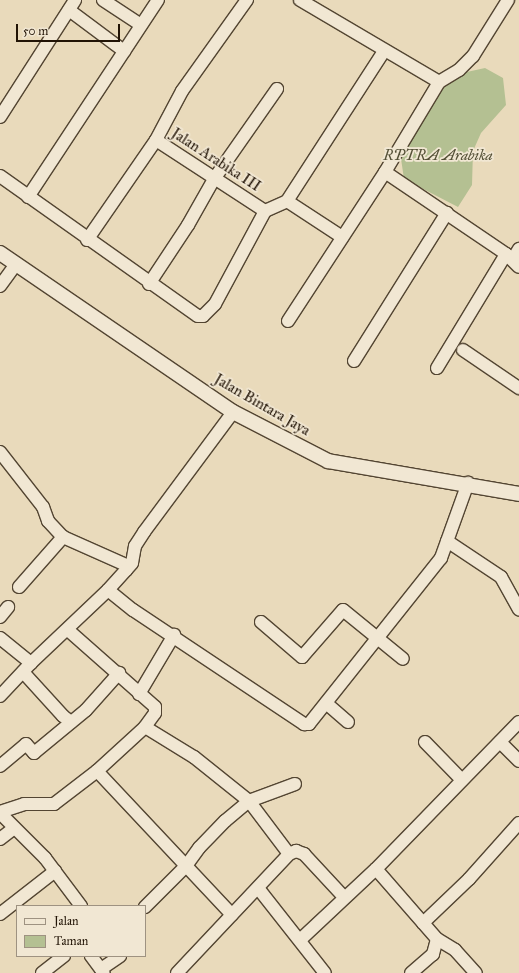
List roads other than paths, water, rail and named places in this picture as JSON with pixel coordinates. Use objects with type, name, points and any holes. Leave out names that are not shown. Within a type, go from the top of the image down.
[{"type":"street","points":[[103,0],[141,25]]},
{"type":"street","points":[[28,197],[158,0]]},
{"type":"street","name":"Jalan Arabika III","points":[[247,0],[172,106],[156,140],[265,211],[287,201]]},
{"type":"street","points":[[300,0],[438,82]]},
{"type":"street","points":[[288,321],[385,172],[438,82],[459,70],[473,56],[508,0]]},
{"type":"street","points":[[512,0],[519,5]]},
{"type":"street","points":[[0,117],[71,4],[124,51]]},
{"type":"street","points":[[342,237],[287,201],[384,51]]},
{"type":"street","points":[[149,284],[188,226],[214,179],[277,89]]},
{"type":"street","points":[[87,240],[156,140]]},
{"type":"street","points":[[385,172],[514,257],[437,368]]},
{"type":"street","points":[[0,176],[149,284],[198,316],[202,316],[215,304],[265,211]]},
{"type":"street","points":[[354,361],[447,213]]},
{"type":"street","name":"Jalan Bintara Jaya","points":[[0,254],[233,412],[328,461],[468,483],[519,494]]},
{"type":"street","points":[[0,286],[16,264]]},
{"type":"street","points":[[463,350],[519,388]]},
{"type":"street","points":[[0,696],[27,667],[68,630],[108,590],[132,563],[135,546],[144,532],[233,412]]},
{"type":"street","points":[[0,452],[43,507],[50,523],[63,537],[126,565],[126,570]]},
{"type":"street","points":[[108,590],[133,610],[174,635],[304,724],[309,724],[376,637],[440,558],[468,483]]},
{"type":"street","points":[[19,587],[63,537]]},
{"type":"street","points":[[447,541],[501,577],[519,609]]},
{"type":"street","points":[[0,617],[8,607]]},
{"type":"street","points":[[262,622],[300,657],[304,656],[343,610],[403,659]]},
{"type":"street","points":[[68,630],[120,673],[156,710],[145,727],[97,771],[54,804],[24,804],[0,813],[55,871],[80,905]]},
{"type":"street","points":[[139,694],[174,635]]},
{"type":"street","points":[[0,638],[27,667],[63,716],[72,722]]},
{"type":"street","points":[[0,766],[26,744],[34,752],[72,722],[120,673]]},
{"type":"street","points":[[326,703],[348,722]]},
{"type":"street","points":[[300,940],[344,896],[376,869],[519,722]]},
{"type":"street","points":[[145,727],[194,757],[250,801],[290,854]]},
{"type":"street","points":[[425,742],[462,780]]},
{"type":"street","points":[[500,742],[519,761]]},
{"type":"street","points":[[97,771],[185,867],[232,915]]},
{"type":"street","points":[[146,906],[185,867],[199,848],[250,801],[295,784]]},
{"type":"street","points":[[423,923],[469,879],[519,823]]},
{"type":"street","points":[[0,839],[14,828]]},
{"type":"street","points":[[180,972],[290,854],[296,851],[304,854],[344,896]]},
{"type":"street","points":[[376,869],[437,939],[455,950],[476,973]]},
{"type":"street","points":[[0,914],[55,871]]},
{"type":"street","points":[[258,888],[325,973]]},
{"type":"street","points":[[411,973],[433,954],[437,939]]},
{"type":"street","points":[[42,973],[63,957]]},
{"type":"street","points":[[92,957],[102,971],[119,957]]},
{"type":"park label","name":"RPTRA Arabika","points":[[438,156]]}]
